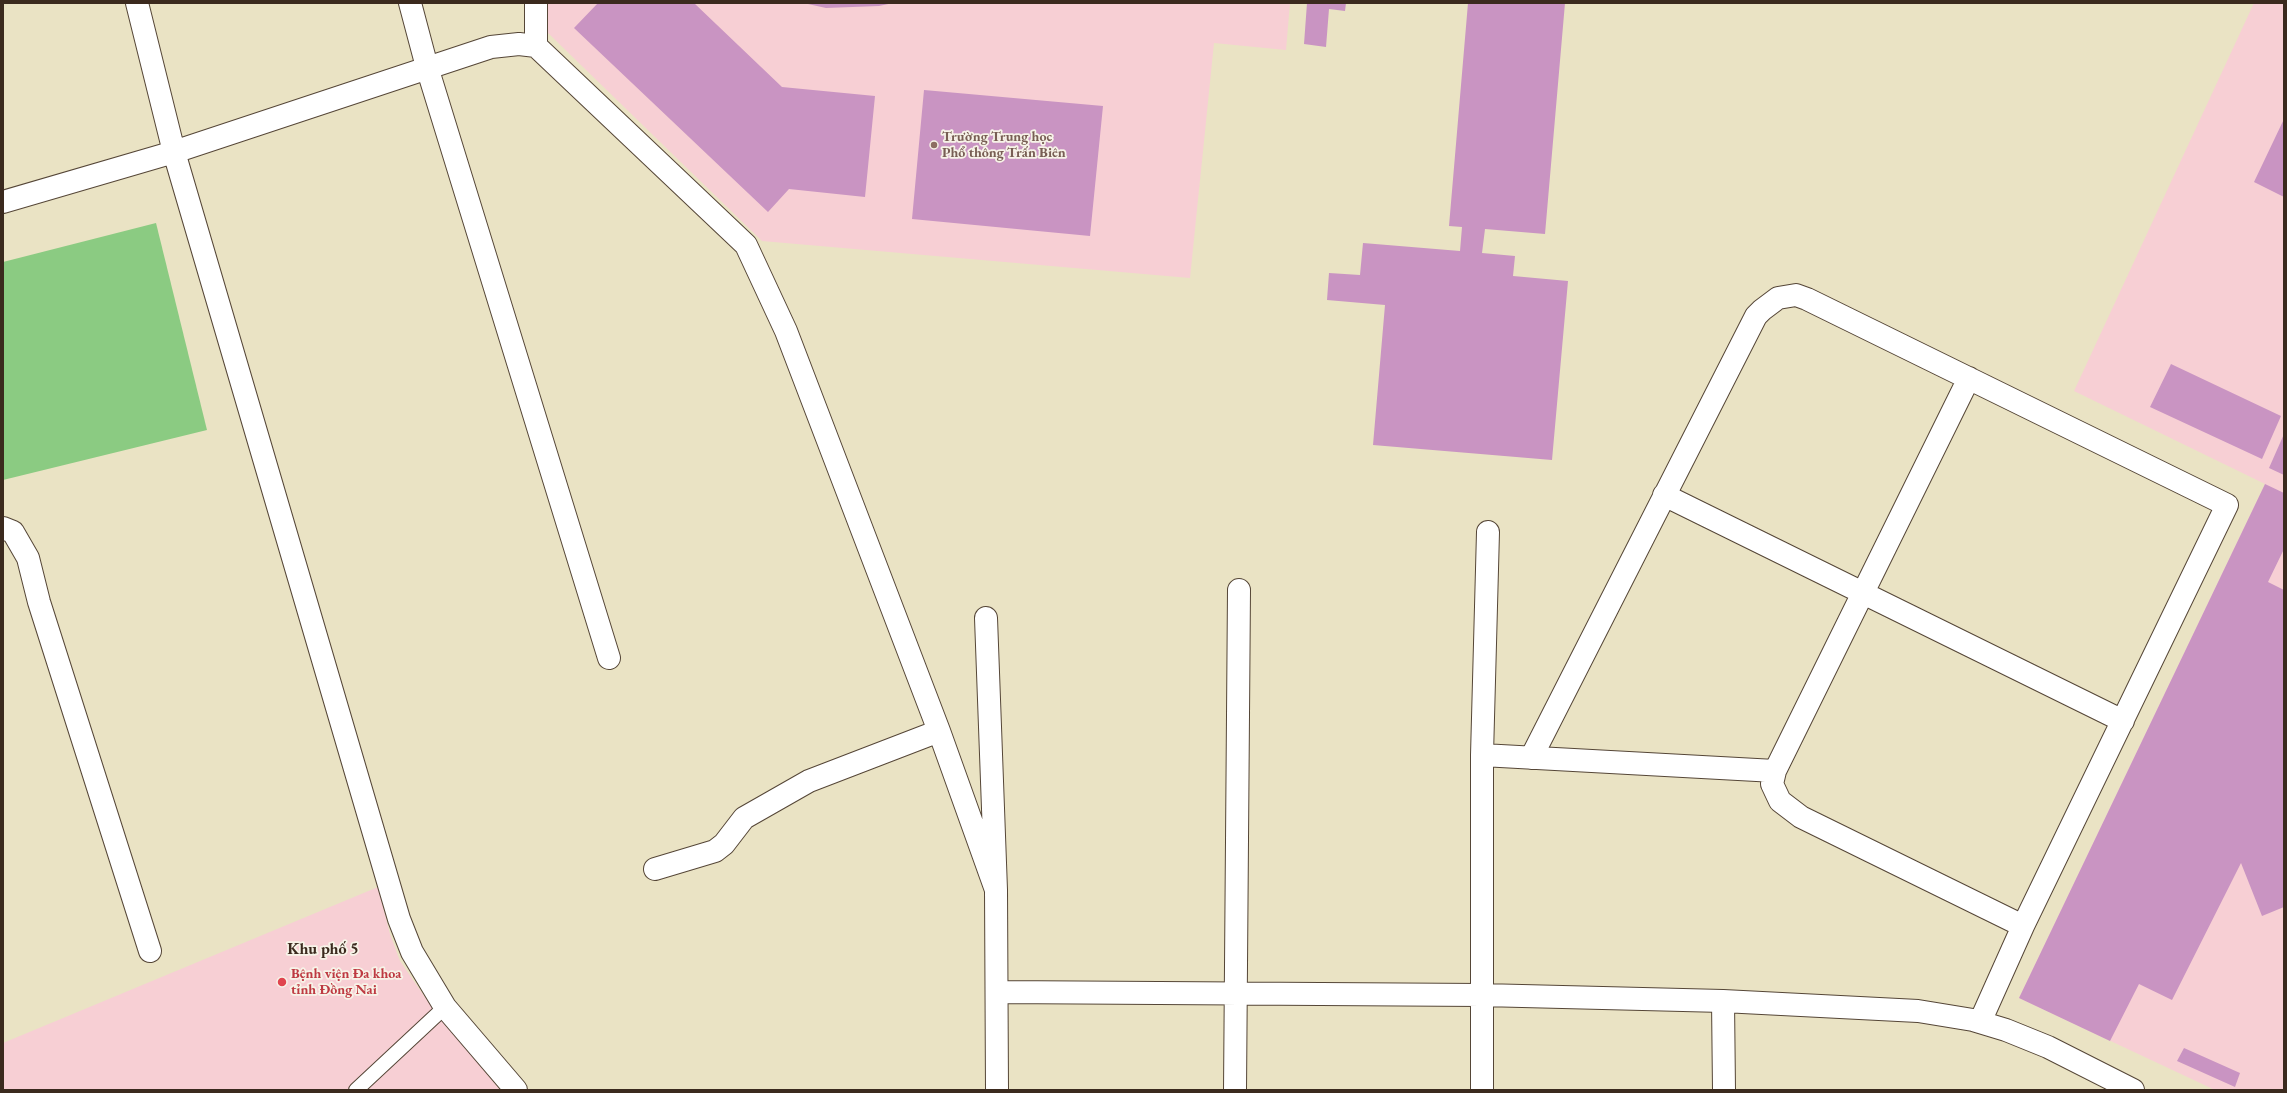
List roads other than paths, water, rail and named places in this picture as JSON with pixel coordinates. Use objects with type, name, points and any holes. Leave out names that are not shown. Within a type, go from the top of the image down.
[{"type":"street","points":[[137,3],[174,152],[399,919],[412,952],[445,1007],[516,1090]]},
{"type":"street","points":[[410,3],[427,67],[609,658]]},
{"type":"street","points":[[536,3],[536,46]]},
{"type":"street","points":[[3,202],[174,152],[491,46],[518,44],[536,46],[746,245],[786,331],[939,731],[996,890]]},
{"type":"street","points":[[1531,758],[1756,316],[1778,298],[1796,295],[1808,299],[2227,505],[2023,926],[1980,1022]]},
{"type":"street","points":[[1969,378],[1775,771],[1772,784],[1776,794],[1787,807],[1801,817],[2023,926]]},
{"type":"street","points":[[1664,495],[2123,721]]},
{"type":"street","points":[[3,528],[13,532],[28,558],[39,602],[150,951]]},
{"type":"street","points":[[1482,1090],[1482,755],[1488,532]]},
{"type":"street","points":[[1236,1090],[1239,590]]},
{"type":"street","points":[[986,618],[996,890],[997,1090]]},
{"type":"street","points":[[655,869],[715,850],[724,844],[744,818],[809,781],[939,731]]},
{"type":"street","points":[[1482,755],[1775,771]]},
{"type":"street","points":[[996,992],[1482,995],[1723,1000],[1918,1011],[1980,1022],[2006,1030],[2048,1047],[2133,1090]]},
{"type":"street","points":[[1723,1000],[1724,1090]]},
{"type":"lane","points":[[356,1090],[445,1007]]},
{"type":"place","name":"Trường Trung học Phổ thông Trấn Biên","points":[[934,145]]},
{"type":"place","name":"Bệnh viện Đa khoa tỉnh Đồng Nai","points":[[282,982]]},
{"type":"district","name":"Khu phố 5","points":[[323,950]]}]
